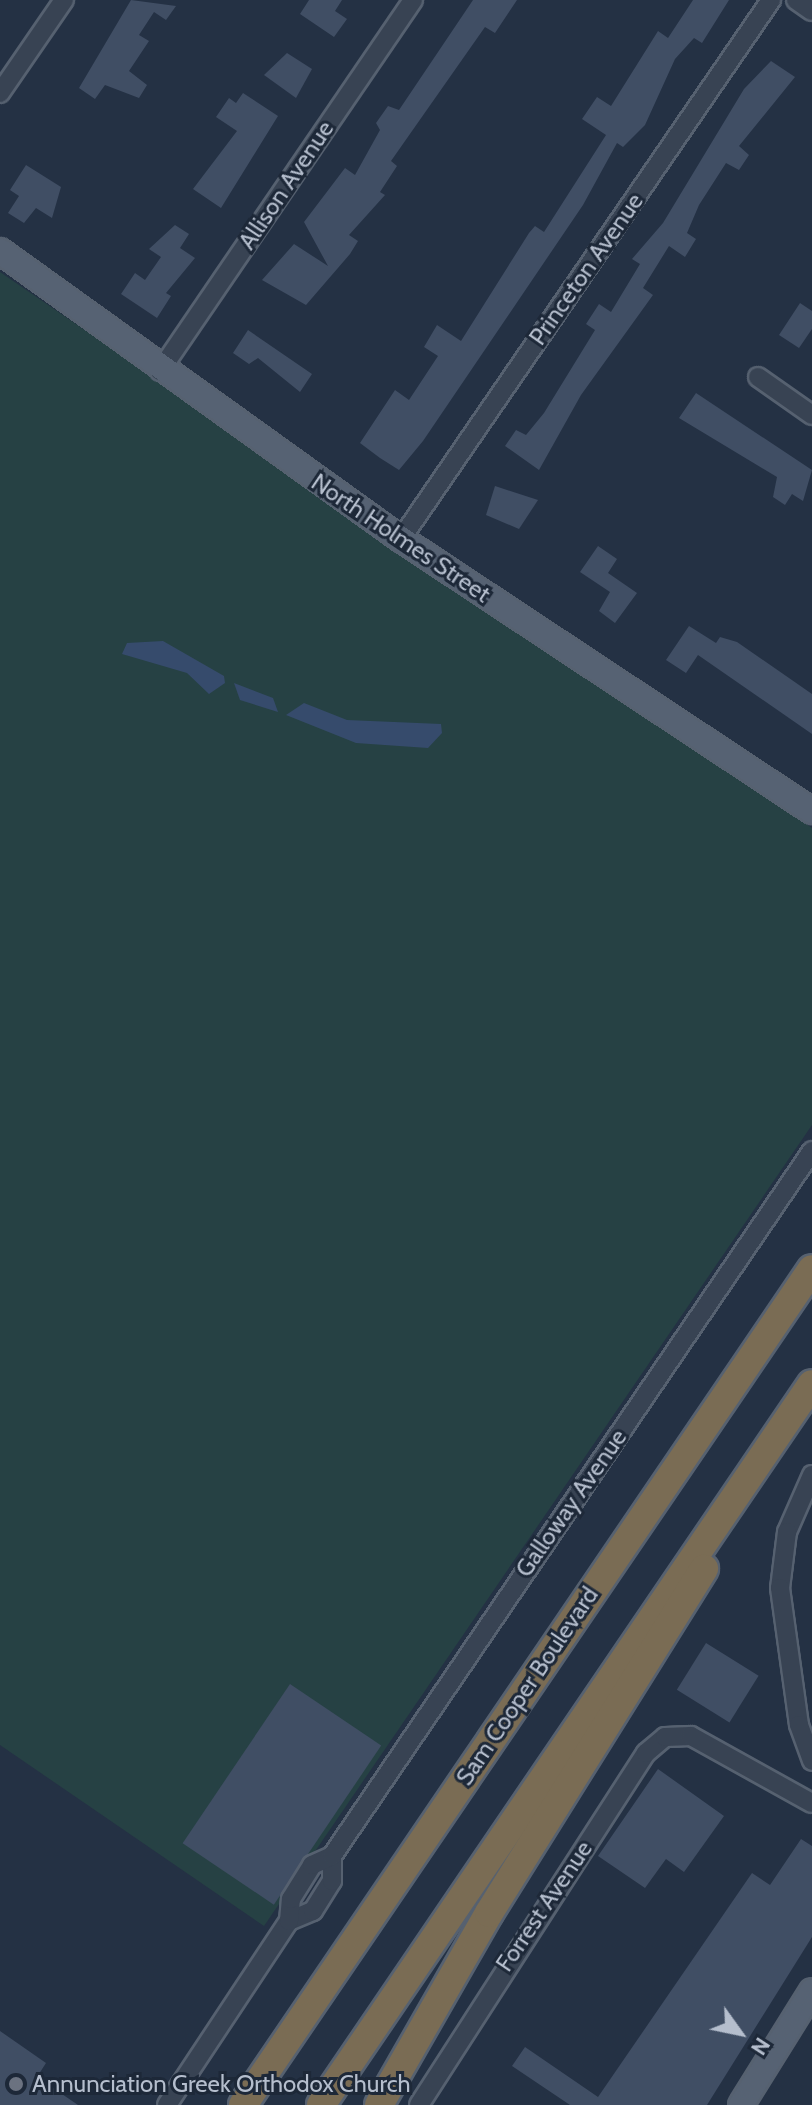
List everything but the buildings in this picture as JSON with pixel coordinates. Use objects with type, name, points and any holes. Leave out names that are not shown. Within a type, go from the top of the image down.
[{"type":"highway","name":"Sam Cooper Boulevard","points":[[243,2105],[812,1269]]},
{"type":"highway","points":[[321,2105],[812,1385]]},
{"type":"highway","points":[[379,2105],[812,1385]]},
{"type":"main road","name":"North Holmes Street","points":[[0,251],[160,371],[401,539],[812,811]]},
{"type":"main road","points":[[741,2105],[812,1991]]},
{"type":"street","points":[[0,93],[64,0]]},
{"type":"street","name":"Allison Avenue","points":[[160,371],[413,0]]},
{"type":"street","name":"Princeton Avenue","points":[[401,539],[771,0]]},
{"type":"street","points":[[796,0],[812,11]]},
{"type":"street","points":[[758,377],[812,415]]},
{"type":"street","name":"Galloway Avenue","points":[[167,2105],[289,1921],[313,1911],[332,1881],[332,1856],[812,1151]]},
{"type":"street","points":[[812,1475],[787,1532],[780,1588],[799,1725],[812,1761]]},
{"type":"street","name":"Forrest Avenue","points":[[419,2105],[646,1753],[665,1737],[691,1736],[812,1803]]},
{"type":"green space","points":[[0,272],[812,828],[812,1125],[264,1926],[0,1745]]},
{"type":"water","points":[[163,641],[224,676],[225,683],[209,694],[187,673],[122,654],[127,643]]},
{"type":"water","points":[[234,683],[273,698],[278,712],[240,700]]},
{"type":"water","points":[[304,703],[347,720],[441,724],[442,733],[428,748],[356,743],[286,715]]},
{"type":"place","name":"Annunciation Greek Orthodox Church","points":[[16,2084]]}]
